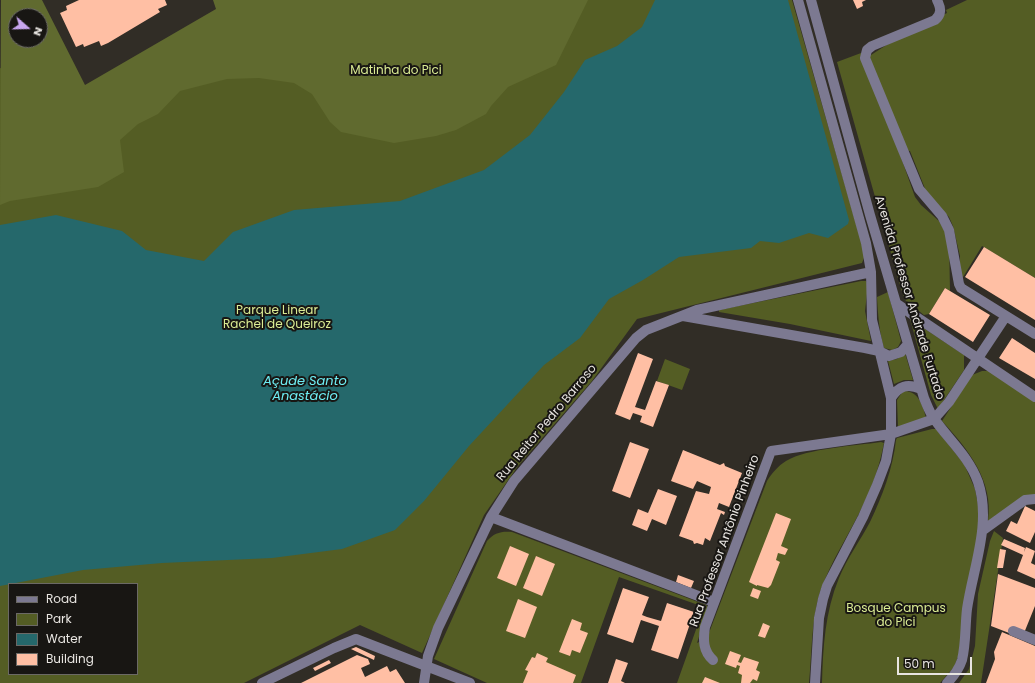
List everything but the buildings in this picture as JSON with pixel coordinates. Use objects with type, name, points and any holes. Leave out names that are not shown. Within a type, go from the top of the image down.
[{"type":"street","name":"Avenida Professor Andrade Furtado","points":[[798,0],[866,243],[872,272],[872,320],[891,398],[891,434],[886,461],[877,485],[825,593],[819,618],[815,683]]},
{"type":"street","name":"Avenida Professor Andrade Furtado","points":[[811,0],[921,388],[934,419],[961,450],[978,483],[982,499],[982,531],[968,605],[964,647],[958,670],[947,683]]},
{"type":"street","points":[[937,0],[940,14],[935,20],[872,46],[867,50],[865,58],[919,189],[942,216],[949,230],[961,288],[1035,334]]},
{"type":"street","name":"Rua Reitor Pedro Barroso","points":[[424,683],[427,666],[438,628],[491,516],[514,481],[636,338],[646,330],[697,310],[872,272]]},
{"type":"street","points":[[897,304],[978,357],[1035,397]]},
{"type":"street","points":[[683,316],[879,351],[889,356],[896,355],[908,344]]},
{"type":"street","points":[[891,434],[934,419],[949,402],[1006,316]]},
{"type":"street","points":[[891,398],[899,388],[904,386],[910,385],[921,388]]},
{"type":"street","name":"Rua Professor Antônio Pinheiro","points":[[713,660],[708,656],[705,649],[704,635],[714,602],[771,451],[891,434]]},
{"type":"street","points":[[982,531],[1025,500],[1035,499]]},
{"type":"street","points":[[491,516],[714,602]]},
{"type":"street","points":[[1013,631],[1035,640]]},
{"type":"street","points":[[262,683],[334,648],[356,640],[470,683]]},
{"type":"green space","name":"Matinha do Pici","points":[[1,0],[42,0],[46,8],[8,8],[8,48],[48,48],[48,12],[85,85],[216,9],[213,0],[588,0],[556,65],[508,87],[486,114],[456,130],[436,136],[394,143],[341,132],[330,122],[312,94],[294,83],[259,78],[227,79],[180,91],[158,114],[138,124],[120,140],[124,172],[98,187],[10,201],[0,205]]},
{"type":"green space","name":"Parque Linear Rachel de Queiroz","points":[[283,0],[792,0],[865,255],[862,263],[637,319],[592,381],[518,466],[484,515],[422,653],[360,625],[244,683],[0,683],[0,68],[75,85],[108,85]]},
{"type":"green space","points":[[967,0],[1035,0],[1035,278],[982,246],[960,282],[960,256],[953,226],[949,217],[928,196],[910,151],[898,149],[915,197],[921,205],[939,221],[949,239],[950,291],[945,288],[929,314],[924,315],[905,300],[901,289],[837,62],[861,53],[871,55],[902,35],[947,13],[946,10]]},
{"type":"green space","points":[[866,281],[868,285],[865,311],[871,341],[790,324],[719,312],[719,310]]},
{"type":"green space","points":[[888,292],[901,341],[898,347],[892,350],[884,348],[882,342],[877,297]]},
{"type":"green space","points":[[910,319],[964,355],[964,370],[938,409],[931,395]]},
{"type":"green space","points":[[905,353],[913,380],[904,380],[894,384],[888,361],[897,359]]},
{"type":"green space","points":[[665,359],[690,369],[682,390],[657,381]]},
{"type":"green space","points":[[982,371],[989,371],[1035,401],[1035,496],[988,521],[989,506],[983,479],[970,454],[942,421],[972,375]]},
{"type":"green space","points":[[903,391],[912,393],[919,399],[926,418],[898,427],[897,400]]},
{"type":"green space","name":"Bosque Campus do Pici","points":[[936,429],[964,464],[975,489],[978,505],[978,531],[959,654],[954,667],[940,683],[822,683],[826,630],[834,591],[846,563],[870,522],[879,503],[890,472],[896,440],[897,438]]},
{"type":"green space","points":[[881,442],[884,443],[871,487],[820,592],[813,626],[809,683],[677,683],[704,607],[619,577],[581,683],[487,683],[434,659],[487,541],[495,534],[504,532],[512,532],[706,605],[708,608],[697,643],[707,638],[767,481],[775,470],[786,461],[806,453]]},
{"type":"green space","points":[[994,531],[1003,538],[981,683],[959,683],[969,669],[975,646],[978,594],[990,541]]},
{"type":"water","name":"Açude Santo Anastácio","points":[[655,0],[788,0],[849,220],[848,224],[828,238],[809,233],[779,243],[760,241],[751,248],[679,257],[643,280],[609,299],[580,338],[544,365],[469,446],[424,501],[395,530],[342,549],[272,558],[162,563],[83,570],[16,583],[8,583],[8,584],[0,586],[0,225],[56,215],[122,231],[146,250],[204,261],[233,232],[294,210],[400,201],[484,170],[530,135],[564,92],[585,60],[617,46],[642,27]]}]
